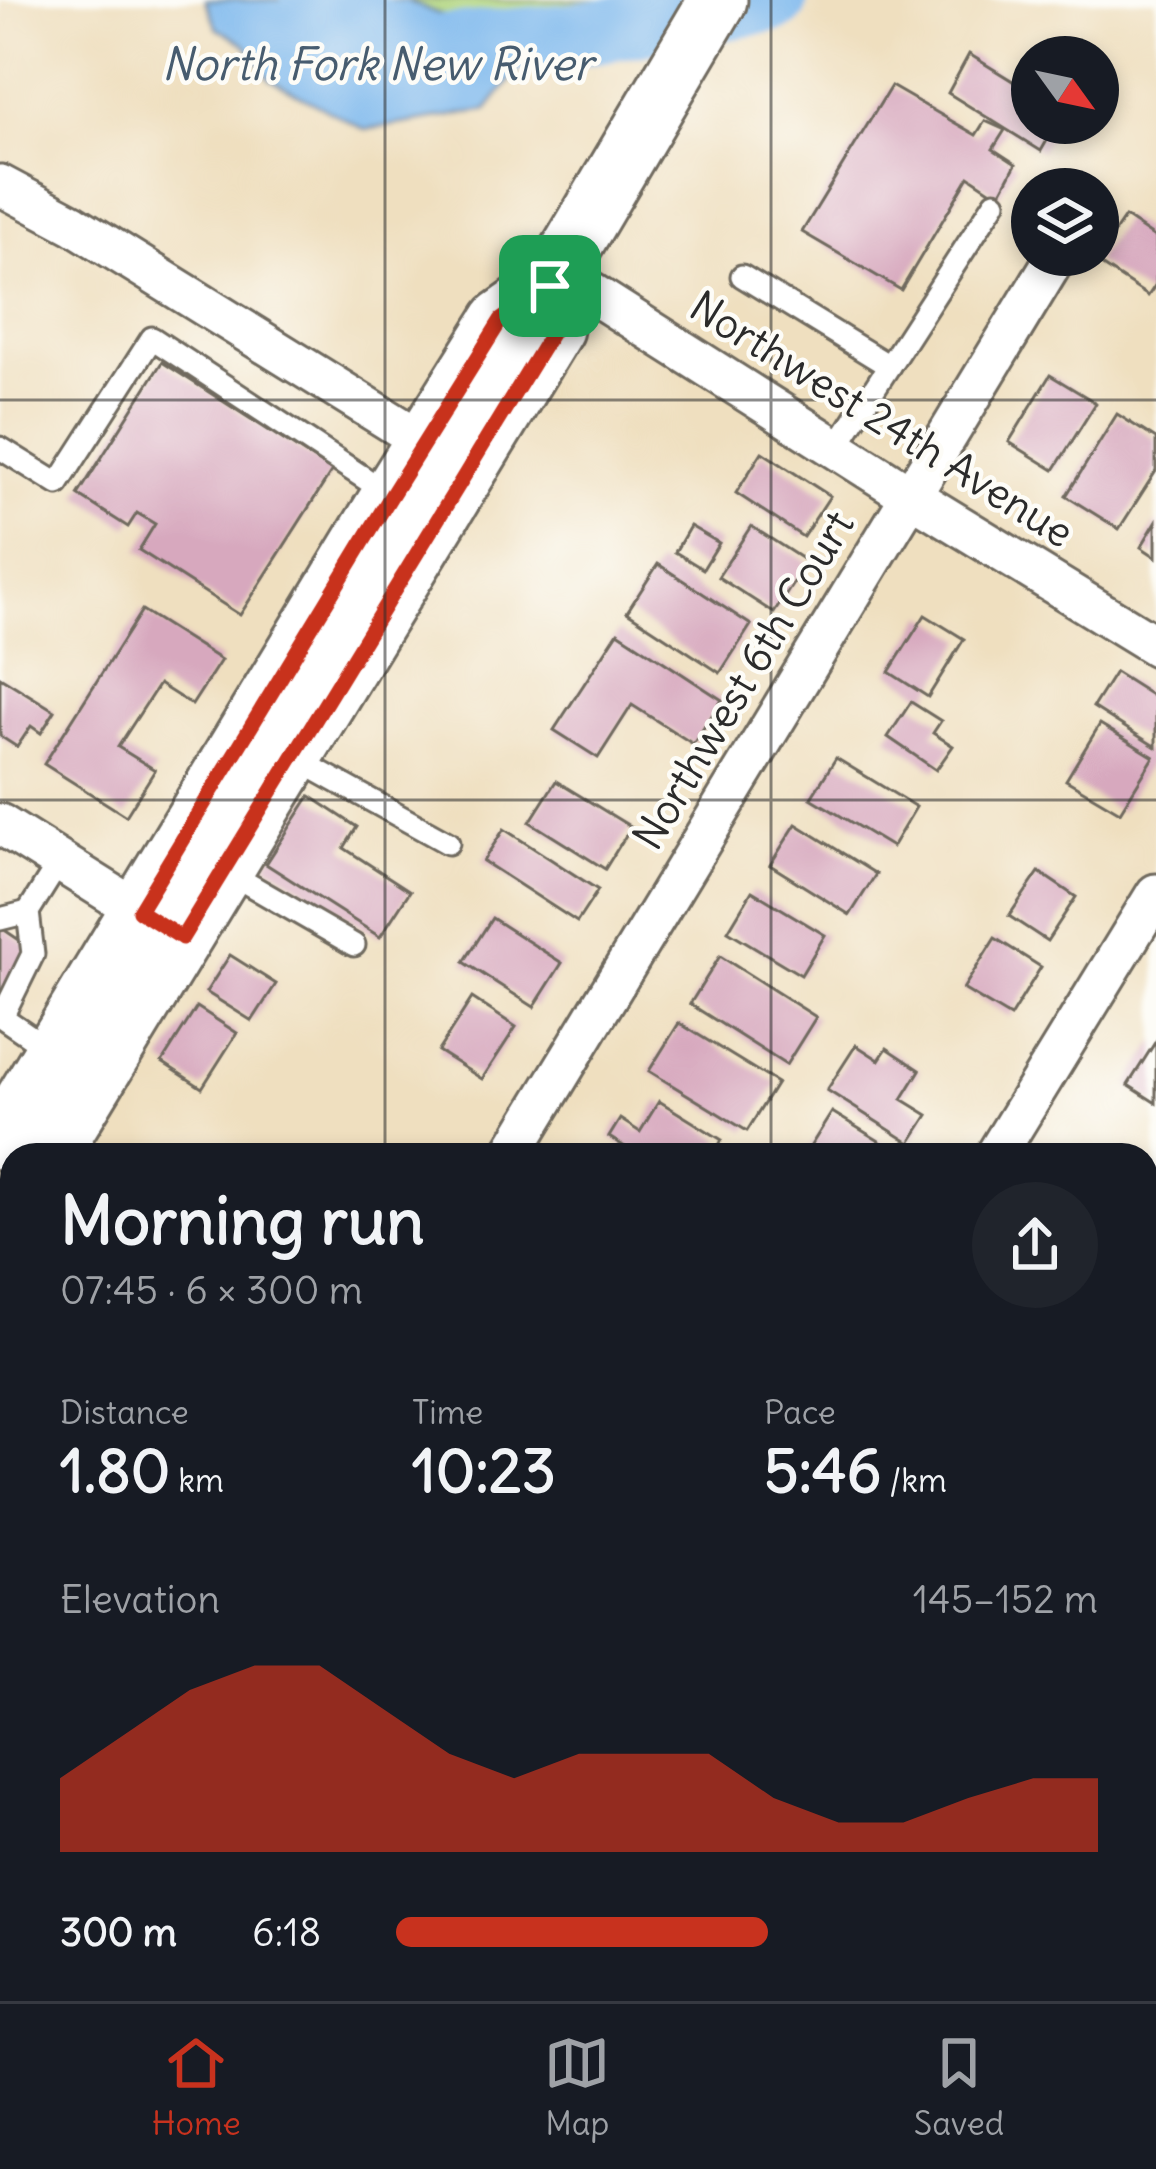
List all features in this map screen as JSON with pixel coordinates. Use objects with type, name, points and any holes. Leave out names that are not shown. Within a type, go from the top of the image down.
[{"type":"street","points":[[22,1095],[161,924],[224,870],[293,757],[447,453],[501,320],[554,278],[718,0]]},
{"type":"street","points":[[0,185],[73,224],[447,453]]},
{"type":"street","name":"Northwest 6th Court","points":[[518,1143],[1045,276]]},
{"type":"street","name":"Northwest 24th Avenue","points":[[554,278],[1156,646]]},
{"type":"street","points":[[56,1143],[161,924],[391,496],[447,453]]},
{"type":"street","points":[[0,824],[161,924]]},
{"type":"street","points":[[1003,1143],[1156,894]]},
{"type":"lane","points":[[836,448],[995,202]]},
{"type":"lane","points":[[742,277],[890,366]]},
{"type":"lane","points":[[0,448],[58,484],[152,338],[391,496]]},
{"type":"lane","points":[[293,757],[448,843]]},
{"type":"lane","points":[[22,1095],[1,1016],[33,954],[28,912],[60,861]]},
{"type":"lane","points":[[224,870],[354,945]]},
{"type":"lane","points":[[0,920],[28,912]]},
{"type":"green space","points":[[405,0],[609,0],[597,18],[446,17]]},
{"type":"water","name":"North Fork New River","points":[[205,0],[405,0],[446,17],[503,17],[517,72],[487,110],[365,130],[270,79],[245,44],[217,28]]},
{"type":"building","points":[[969,54],[1011,80],[1011,132],[948,93]]},
{"type":"building","points":[[891,86],[976,135],[985,121],[1005,130],[993,149],[1016,164],[999,196],[969,176],[901,290],[802,232]]},
{"type":"building","points":[[1125,217],[1156,238],[1156,284],[1148,296],[1118,276],[1119,226]]},
{"type":"building","points":[[162,362],[332,471],[240,615],[139,550],[155,524],[137,513],[128,527],[78,495]]},
{"type":"building","points":[[1050,375],[1096,403],[1054,470],[1009,442]]},
{"type":"building","points":[[1117,414],[1156,439],[1156,471],[1119,529],[1066,496]]},
{"type":"building","points":[[762,452],[830,496],[803,537],[736,493]]},
{"type":"building","points":[[1156,522],[1156,557],[1141,547]]},
{"type":"building","points":[[690,526],[719,543],[703,569],[675,552]]},
{"type":"building","points":[[751,526],[807,562],[774,613],[718,577]]},
{"type":"building","points":[[658,564],[751,625],[720,673],[627,612]]},
{"type":"building","points":[[142,610],[221,660],[192,705],[159,684],[118,747],[155,770],[126,816],[44,764]]},
{"type":"building","points":[[925,615],[964,639],[928,697],[889,672]]},
{"type":"building","points":[[618,632],[722,700],[693,744],[632,705],[598,758],[554,730]]},
{"type":"building","points":[[1115,672],[1156,698],[1156,747],[1093,707]]},
{"type":"building","points":[[0,677],[55,711],[41,733],[31,726],[17,747],[0,736]]},
{"type":"building","points":[[911,702],[941,721],[933,733],[953,746],[936,770],[888,737]]},
{"type":"building","points":[[1100,724],[1154,757],[1120,812],[1066,780]]},
{"type":"building","points":[[836,758],[916,807],[892,847],[811,798]]},
{"type":"building","points":[[556,781],[631,827],[605,869],[530,822]]},
{"type":"building","points":[[310,796],[357,827],[344,848],[410,891],[380,937],[266,864]]},
{"type":"building","points":[[796,824],[876,874],[850,915],[770,865]]},
{"type":"building","points":[[504,829],[598,890],[577,922],[483,861]]},
{"type":"building","points":[[1039,872],[1076,897],[1047,941],[1009,916]]},
{"type":"building","points":[[752,891],[825,935],[801,975],[728,931]]},
{"type":"building","points":[[492,918],[562,963],[534,1007],[464,962]]},
{"type":"building","points":[[0,927],[31,948],[0,996]]},
{"type":"building","points":[[995,938],[1041,967],[1010,1017],[963,989]]},
{"type":"building","points":[[230,955],[276,984],[252,1021],[206,992]]},
{"type":"building","points":[[720,956],[816,1017],[786,1065],[690,1004]]},
{"type":"building","points":[[472,998],[516,1027],[482,1079],[438,1051]]},
{"type":"building","points":[[197,1007],[237,1033],[202,1088],[162,1062]]},
{"type":"building","points":[[679,1023],[777,1083],[747,1131],[649,1071]]},
{"type":"building","points":[[1156,1041],[1156,1103],[1128,1085]]},
{"type":"building","points":[[856,1045],[879,1060],[887,1048],[920,1070],[902,1099],[928,1115],[910,1143],[827,1090]]},
{"type":"building","points":[[659,1101],[722,1140],[619,1143],[609,1137],[620,1119],[640,1132]]},
{"type":"building","points":[[832,1112],[882,1143],[813,1143]]},
{"type":"waterway","name":"North Fork New River","points":[[312,0],[421,48],[581,34],[776,0]]},
{"type":"route","points":[[550,286],[554,329],[182,938],[139,911],[501,320],[550,286]]}]
